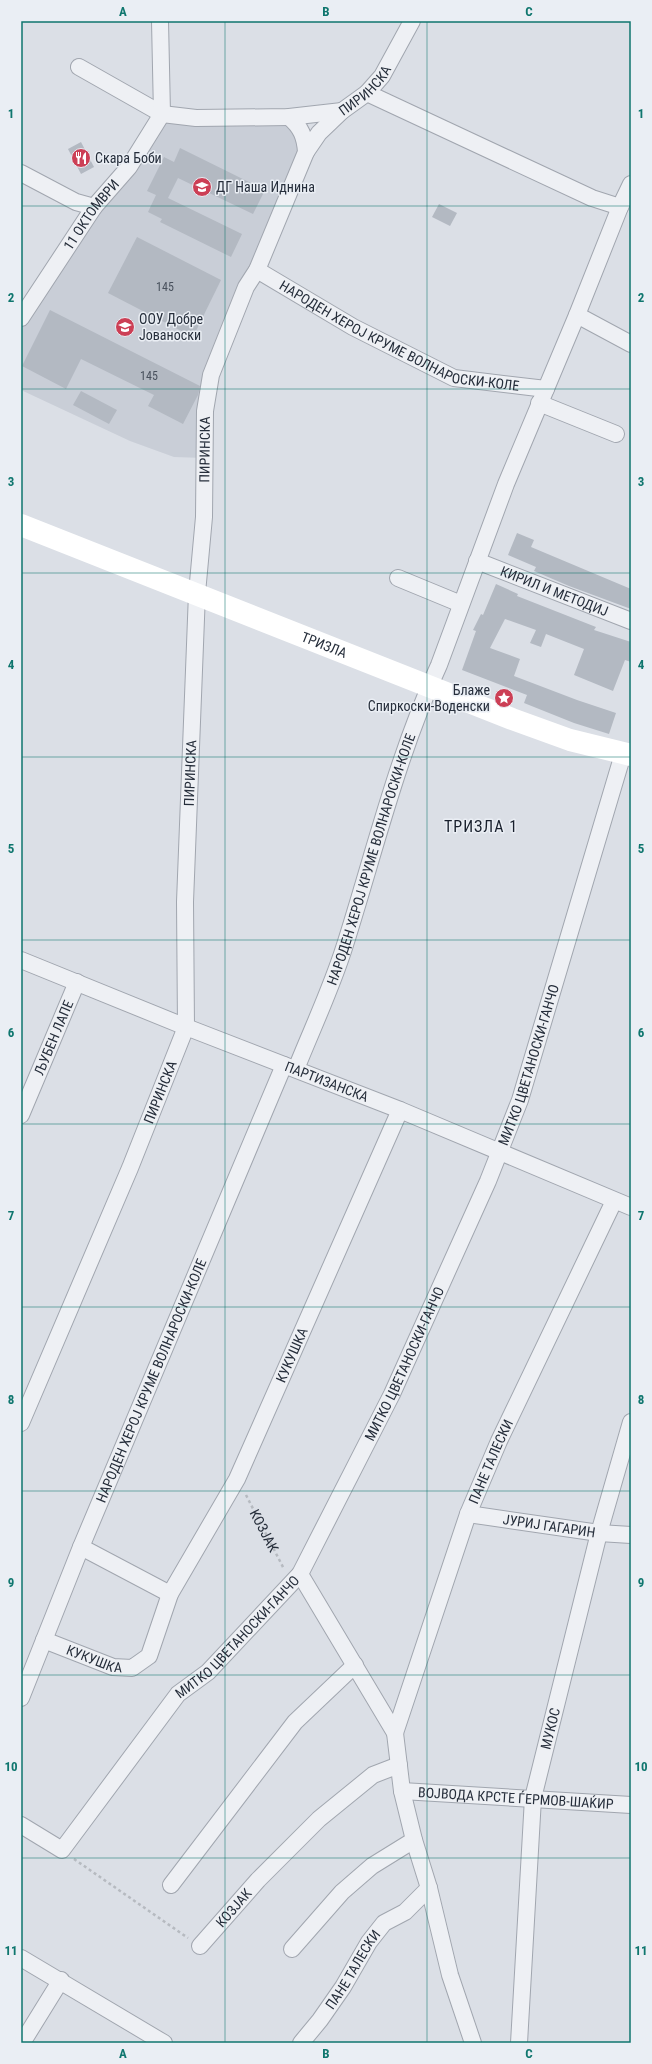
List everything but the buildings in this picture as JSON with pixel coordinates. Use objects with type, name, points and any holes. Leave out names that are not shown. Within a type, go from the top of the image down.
[{"type":"street","points":[[160,21],[162,114]]},
{"type":"street","name":"ПИРИНСКА","points":[[21,1423],[130,1168],[186,1027],[185,902],[197,593],[204,517],[205,411],[211,375],[246,286],[257,270],[306,152],[319,133],[342,111],[367,93],[382,76],[412,21]]},
{"type":"street","points":[[79,67],[162,114]]},
{"type":"street","points":[[367,93],[592,198],[620,207]]},
{"type":"street","name":"ПИРИНСКА","points":[[162,114],[196,118],[289,116],[342,111]]},
{"type":"street","name":"11 ОКТОМВРИ","points":[[21,318],[94,207],[129,167],[162,114]]},
{"type":"street","points":[[289,116],[299,126],[305,141],[306,152]]},
{"type":"street","points":[[21,173],[76,202],[94,207]]},
{"type":"street","name":"НАРОДЕН ХЕРОЈ КРУМЕ ВОЛНАРОСКИ-КОЛЕ","points":[[21,1698],[82,1547],[290,1067],[344,950],[381,821],[429,686],[542,396],[577,315],[620,207],[631,184]]},
{"type":"street","name":"НАРОДЕН ХЕРОЈ КРУМЕ ВОЛНАРОСКИ-КОЛЕ","points":[[257,270],[353,327],[454,378],[542,396],[616,434]]},
{"type":"street","points":[[577,315],[631,344]]},
{"type":"street","name":"ТРИЗЛА","points":[[21,525],[570,740],[627,755]]},
{"type":"street","name":"КИРИЛ И МЕТОДИЈ","points":[[477,561],[631,621]]},
{"type":"street","points":[[398,578],[461,604]]},
{"type":"street","name":"МИТКО ЦВЕТАНОСКИ-ГАНЧО","points":[[62,1850],[178,1694],[208,1672],[296,1579],[392,1394],[500,1151],[520,1100],[627,755]]},
{"type":"street","name":"ПАРТИЗАНСКА","points":[[21,960],[186,1027],[400,1110],[631,1207]]},
{"type":"street","name":"ЉУБЕН ЛАПЕ","points":[[21,1115],[77,982]]},
{"type":"street","name":"КУКУШКА","points":[[44,1640],[113,1668],[132,1668],[149,1656],[170,1594],[237,1479],[400,1110]]},
{"type":"street","name":"ПАНЕ ТАЛЕСКИ","points":[[395,1733],[468,1514],[499,1441],[614,1201]]},
{"type":"street","name":"МУКОС","points":[[518,2043],[533,1798],[599,1532],[631,1422]]},
{"type":"street","name":"ЈУРИЈ ГАГАРИН","points":[[468,1514],[631,1535]]},
{"type":"street","points":[[82,1547],[170,1594]]},
{"type":"street","points":[[296,1579],[355,1665],[395,1733],[402,1791],[414,1840],[429,1888],[450,1975],[473,2043]]},
{"type":"street","points":[[171,1885],[295,1722],[355,1665]]},
{"type":"street","name":"КОЗЈАК","points":[[200,1946],[258,1880],[319,1819],[373,1775],[399,1765]]},
{"type":"street","name":"ВОЈВОДА КРСТЕ ЃЕРМОВ-ШАЌИР","points":[[402,1791],[631,1805]]},
{"type":"street","points":[[21,1825],[62,1850]]},
{"type":"street","points":[[292,1949],[342,1892],[372,1866],[414,1840]]},
{"type":"street","name":"ПАНЕ ТАЛЕСКИ","points":[[301,2043],[324,2015],[343,1987],[369,1942],[380,1928],[384,1924],[405,1912],[429,1888]]},
{"type":"street","points":[[21,1958],[61,1980],[164,2043]]},
{"type":"street","points":[[22,2043],[61,1980]]},
{"type":"path","name":"КОЗЈАК","points":[[237,1479],[296,1579]]},
{"type":"path","points":[[62,1850],[200,1946]]},
{"type":"shaded area","name":"ООУ Добре Јованоски","points":[[162,114],[289,117],[305,141],[226,337],[204,458],[174,457],[130,441],[21,390],[21,318]]},
{"type":"place","name":"Скара Боби","points":[[81,158]]},
{"type":"place","name":"ДГ Наша Иднина","points":[[202,187]]},
{"type":"place","name":"ООУ Добре Јованоски","points":[[125,327]]},
{"type":"place","name":"Блаже Спиркоски-Воденски","points":[[504,698]]},
{"type":"district","name":"ТРИЗЛА 1","points":[[481,826]]}]
